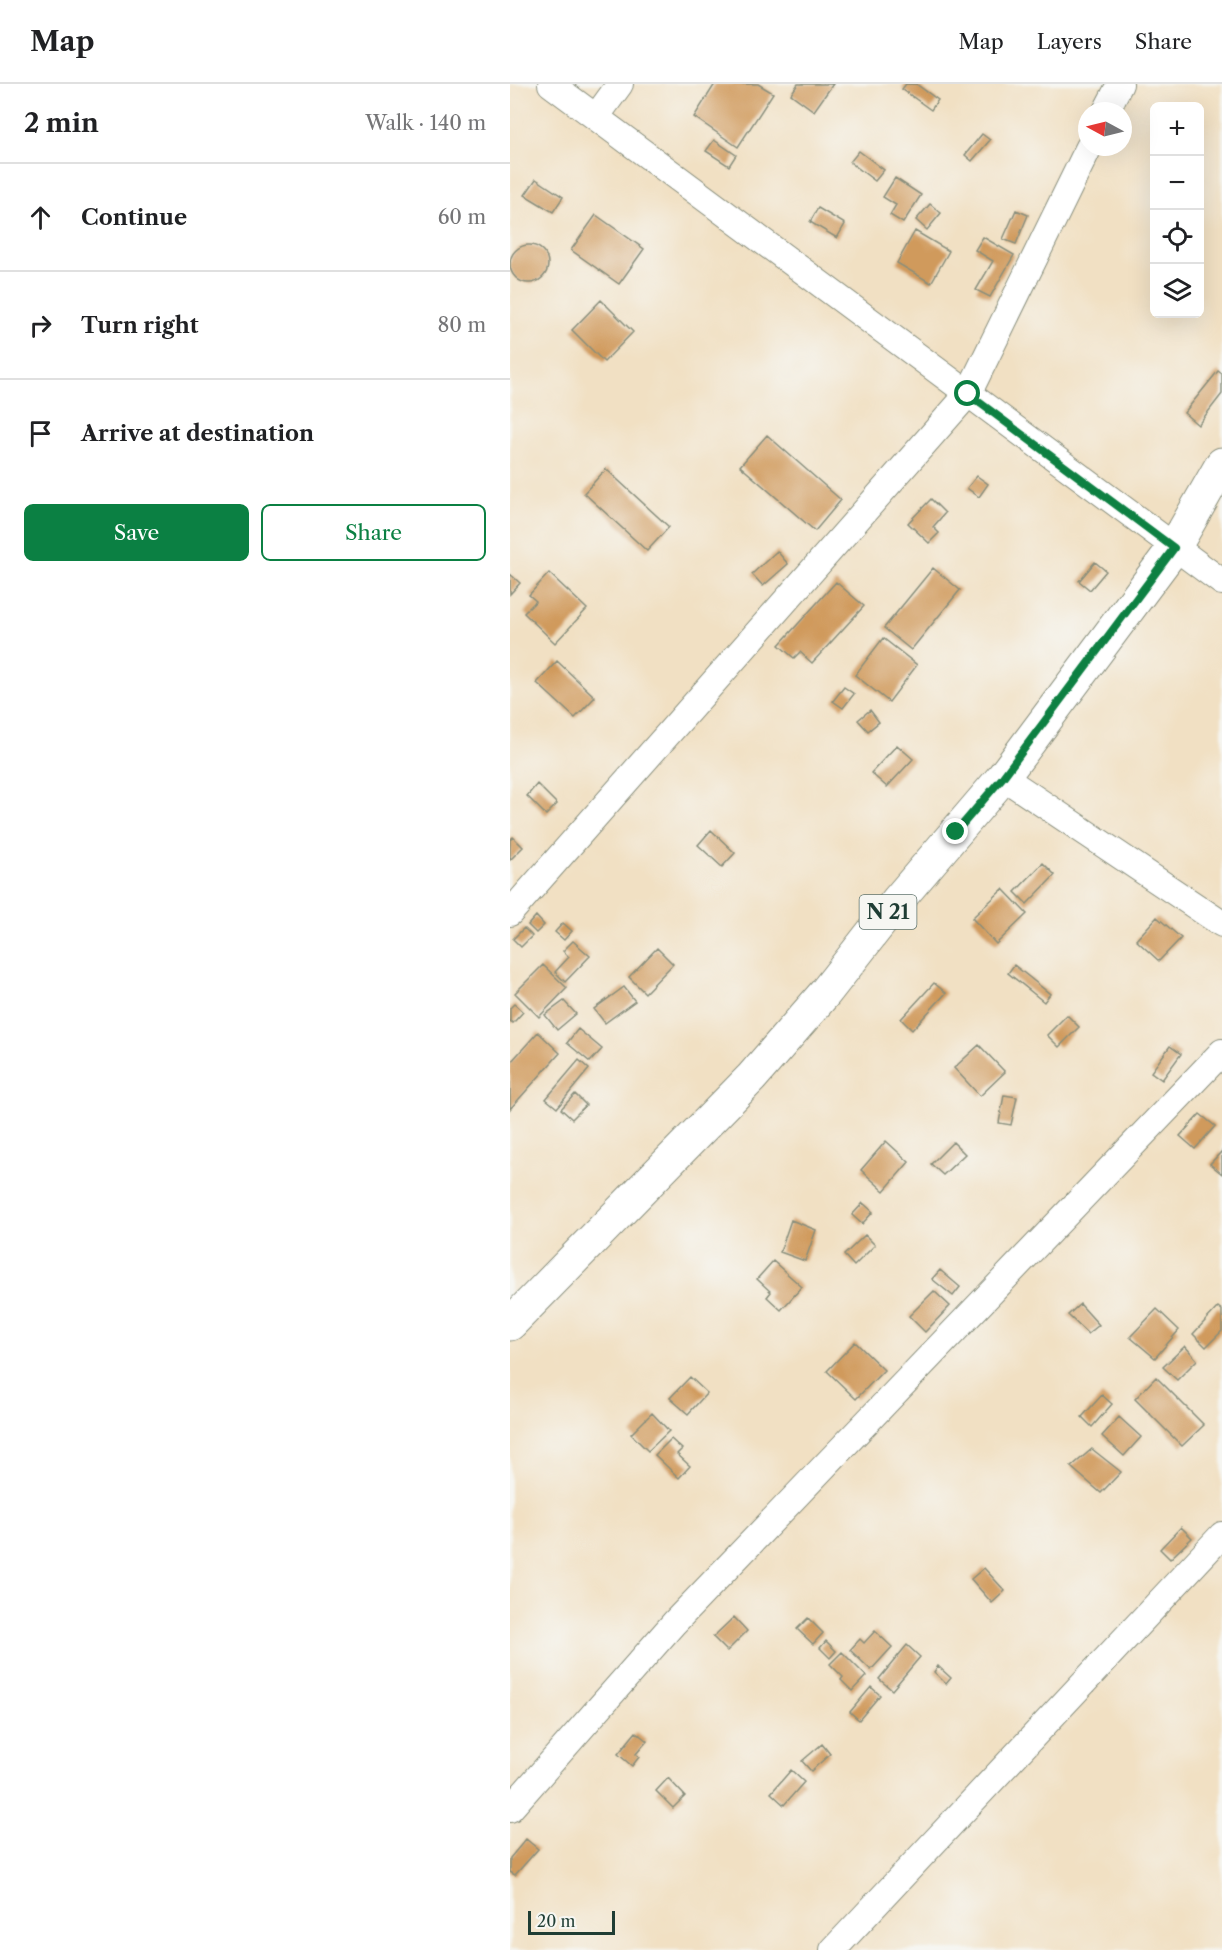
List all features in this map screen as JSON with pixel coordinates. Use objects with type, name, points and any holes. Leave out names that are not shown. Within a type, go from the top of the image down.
[{"type":"main road","name":"N 21","points":[[510,1324],[752,1077],[825,993],[898,900],[1003,777],[1174,548],[1222,464]]},
{"type":"street","points":[[550,84],[1222,582]]},
{"type":"street","points":[[596,117],[620,84]]},
{"type":"street","points":[[1111,102],[1120,84]]},
{"type":"street","points":[[510,913],[968,394],[1085,156]]},
{"type":"street","points":[[1003,777],[1222,924]]},
{"type":"street","points":[[510,1809],[674,1623],[1222,1052]]},
{"type":"street","points":[[833,1950],[1222,1534]]},
{"type":"building","points":[[715,84],[758,84],[773,93],[738,147],[694,117]]},
{"type":"building","points":[[798,84],[833,84],[814,111],[791,94]]},
{"type":"building","points":[[906,84],[916,84],[938,100],[931,110],[902,89]]},
{"type":"building","points":[[982,134],[990,140],[972,161],[965,155]]},
{"type":"building","points":[[714,140],[736,155],[729,166],[706,151]]},
{"type":"building","points":[[859,151],[884,170],[875,181],[850,162]]},
{"type":"building","points":[[895,178],[921,195],[903,223],[890,215],[896,205],[883,197]]},
{"type":"building","points":[[536,179],[563,197],[553,212],[525,195]]},
{"type":"building","points":[[930,204],[941,213],[927,230],[916,220]]},
{"type":"building","points":[[818,208],[845,224],[837,238],[810,222]]},
{"type":"building","points":[[1016,210],[1028,215],[1016,244],[1003,239]]},
{"type":"building","points":[[596,215],[644,249],[619,284],[571,250]]},
{"type":"building","points":[[915,231],[949,251],[931,283],[897,263]]},
{"type":"building","points":[[983,237],[1014,255],[990,297],[976,290],[993,261],[975,250]]},
{"type":"building","points":[[529,245],[543,250],[548,264],[543,278],[529,283],[515,278],[510,264],[515,250]]},
{"type":"building","points":[[601,300],[633,332],[604,362],[572,330]]},
{"type":"building","points":[[1218,371],[1222,374],[1222,394],[1198,425],[1184,413]]},
{"type":"building","points":[[767,435],[841,500],[815,531],[740,466]]},
{"type":"building","points":[[606,469],[669,527],[647,551],[584,493]]},
{"type":"building","points":[[977,476],[988,484],[979,497],[967,488]]},
{"type":"building","points":[[931,499],[945,513],[933,527],[939,533],[929,543],[908,523]]},
{"type":"building","points":[[777,551],[788,564],[763,586],[752,574]]},
{"type":"building","points":[[1095,562],[1106,571],[1090,590],[1079,581]]},
{"type":"building","points":[[933,568],[960,590],[911,650],[884,628]]},
{"type":"building","points":[[549,573],[587,609],[555,643],[524,613],[536,601],[529,595]]},
{"type":"building","points":[[510,574],[520,583],[510,594]]},
{"type":"building","points":[[836,582],[864,606],[812,663],[800,652],[794,658],[779,645]]},
{"type":"building","points":[[883,638],[917,665],[889,702],[855,675]]},
{"type":"building","points":[[557,661],[595,697],[575,718],[537,683]]},
{"type":"building","points":[[844,687],[854,694],[843,708],[833,701]]},
{"type":"building","points":[[870,710],[879,722],[868,731],[858,720]]},
{"type":"building","points":[[897,745],[913,759],[887,787],[871,773]]},
{"type":"building","points":[[537,784],[557,804],[546,815],[527,796]]},
{"type":"building","points":[[711,830],[735,853],[722,867],[698,845]]},
{"type":"building","points":[[513,837],[523,847],[510,860],[510,840]]},
{"type":"building","points":[[1043,863],[1055,875],[1027,904],[1015,892]]},
{"type":"building","points":[[1003,889],[1027,914],[996,944],[972,918]]},
{"type":"building","points":[[536,916],[544,925],[536,933],[528,925]]},
{"type":"building","points":[[1157,917],[1181,938],[1159,961],[1136,940]]},
{"type":"building","points":[[563,923],[572,931],[564,940],[555,932]]},
{"type":"building","points":[[524,928],[532,936],[521,947],[513,939]]},
{"type":"building","points":[[573,941],[590,956],[565,982],[555,972],[569,957],[563,951]]},
{"type":"building","points":[[657,948],[673,964],[645,993],[629,977]]},
{"type":"building","points":[[543,965],[567,988],[539,1017],[515,993]]},
{"type":"building","points":[[1014,965],[1050,994],[1044,1002],[1008,973]]},
{"type":"building","points":[[934,983],[946,993],[912,1030],[901,1019]]},
{"type":"building","points":[[624,987],[635,1001],[605,1023],[594,1009]]},
{"type":"building","points":[[564,1001],[576,1014],[557,1030],[545,1015]]},
{"type":"building","points":[[514,1004],[523,1012],[513,1023],[510,1021],[510,1008]]},
{"type":"building","points":[[1067,1015],[1079,1027],[1059,1047],[1047,1035]]},
{"type":"building","points":[[578,1029],[602,1049],[590,1062],[567,1043]]},
{"type":"building","points":[[538,1032],[560,1053],[510,1109],[510,1063]]},
{"type":"building","points":[[979,1045],[1005,1072],[980,1096],[954,1068]]},
{"type":"building","points":[[1170,1046],[1181,1054],[1162,1080],[1151,1072]]},
{"type":"building","points":[[579,1060],[589,1069],[557,1108],[546,1099]]},
{"type":"building","points":[[575,1094],[586,1105],[572,1119],[561,1109]]},
{"type":"building","points":[[1004,1095],[1017,1097],[1011,1125],[999,1123]]},
{"type":"building","points":[[1200,1114],[1215,1126],[1195,1149],[1180,1136]]},
{"type":"building","points":[[886,1141],[909,1162],[884,1191],[861,1170]]},
{"type":"building","points":[[953,1142],[965,1154],[943,1175],[931,1164]]},
{"type":"building","points":[[1222,1151],[1222,1174],[1210,1164]]},
{"type":"building","points":[[863,1203],[873,1212],[862,1224],[852,1215]]},
{"type":"building","points":[[791,1220],[816,1230],[805,1261],[780,1252]]},
{"type":"building","points":[[865,1235],[875,1245],[854,1266],[844,1255]]},
{"type":"building","points":[[773,1261],[802,1287],[781,1310],[767,1297],[771,1292],[757,1279]]},
{"type":"building","points":[[940,1270],[960,1287],[953,1296],[932,1279]]},
{"type":"building","points":[[934,1291],[950,1306],[925,1332],[909,1316]]},
{"type":"building","points":[[1080,1304],[1099,1325],[1088,1334],[1068,1315]]},
{"type":"building","points":[[1218,1307],[1222,1310],[1222,1331],[1206,1347],[1193,1334]]},
{"type":"building","points":[[1157,1309],[1179,1330],[1155,1358],[1130,1337]]},
{"type":"building","points":[[855,1342],[884,1370],[856,1399],[827,1371]]},
{"type":"building","points":[[1185,1346],[1197,1360],[1177,1380],[1163,1367]]},
{"type":"building","points":[[690,1377],[707,1393],[688,1414],[670,1398]]},
{"type":"building","points":[[1156,1377],[1204,1425],[1182,1446],[1135,1399]]},
{"type":"building","points":[[1102,1395],[1112,1404],[1092,1427],[1082,1417]]},
{"type":"building","points":[[652,1413],[669,1431],[648,1451],[631,1434]]},
{"type":"building","points":[[1119,1417],[1141,1437],[1124,1456],[1102,1436]]},
{"type":"building","points":[[671,1439],[682,1449],[677,1454],[690,1466],[679,1478],[655,1455]]},
{"type":"building","points":[[1092,1449],[1121,1472],[1101,1493],[1071,1467]]},
{"type":"building","points":[[1181,1527],[1192,1538],[1170,1559],[1160,1549]]},
{"type":"building","points":[[984,1568],[1005,1591],[992,1603],[971,1579]]},
{"type":"building","points":[[734,1617],[747,1631],[727,1651],[713,1637]]},
{"type":"building","points":[[808,1618],[823,1633],[813,1644],[797,1629]]},
{"type":"building","points":[[875,1631],[892,1647],[871,1670],[850,1650],[860,1639],[864,1643]]},
{"type":"building","points":[[826,1641],[836,1651],[830,1658],[820,1648]]},
{"type":"building","points":[[907,1645],[920,1657],[892,1690],[879,1679]]},
{"type":"building","points":[[842,1652],[866,1676],[852,1691],[841,1680],[843,1677],[830,1664]]},
{"type":"building","points":[[938,1666],[951,1678],[946,1684],[934,1672]]},
{"type":"building","points":[[871,1687],[880,1695],[859,1720],[850,1712]]},
{"type":"building","points":[[636,1732],[647,1741],[636,1754],[639,1757],[632,1766],[618,1754]]},
{"type":"building","points":[[822,1744],[830,1754],[811,1771],[802,1761]]},
{"type":"building","points":[[791,1770],[804,1782],[784,1805],[771,1793]]},
{"type":"building","points":[[668,1778],[685,1796],[673,1808],[656,1791]]},
{"type":"building","points":[[526,1839],[538,1849],[515,1875],[510,1872],[510,1858]]},
{"type":"route","points":[[956,832],[1003,777],[1174,548],[968,394]]}]
